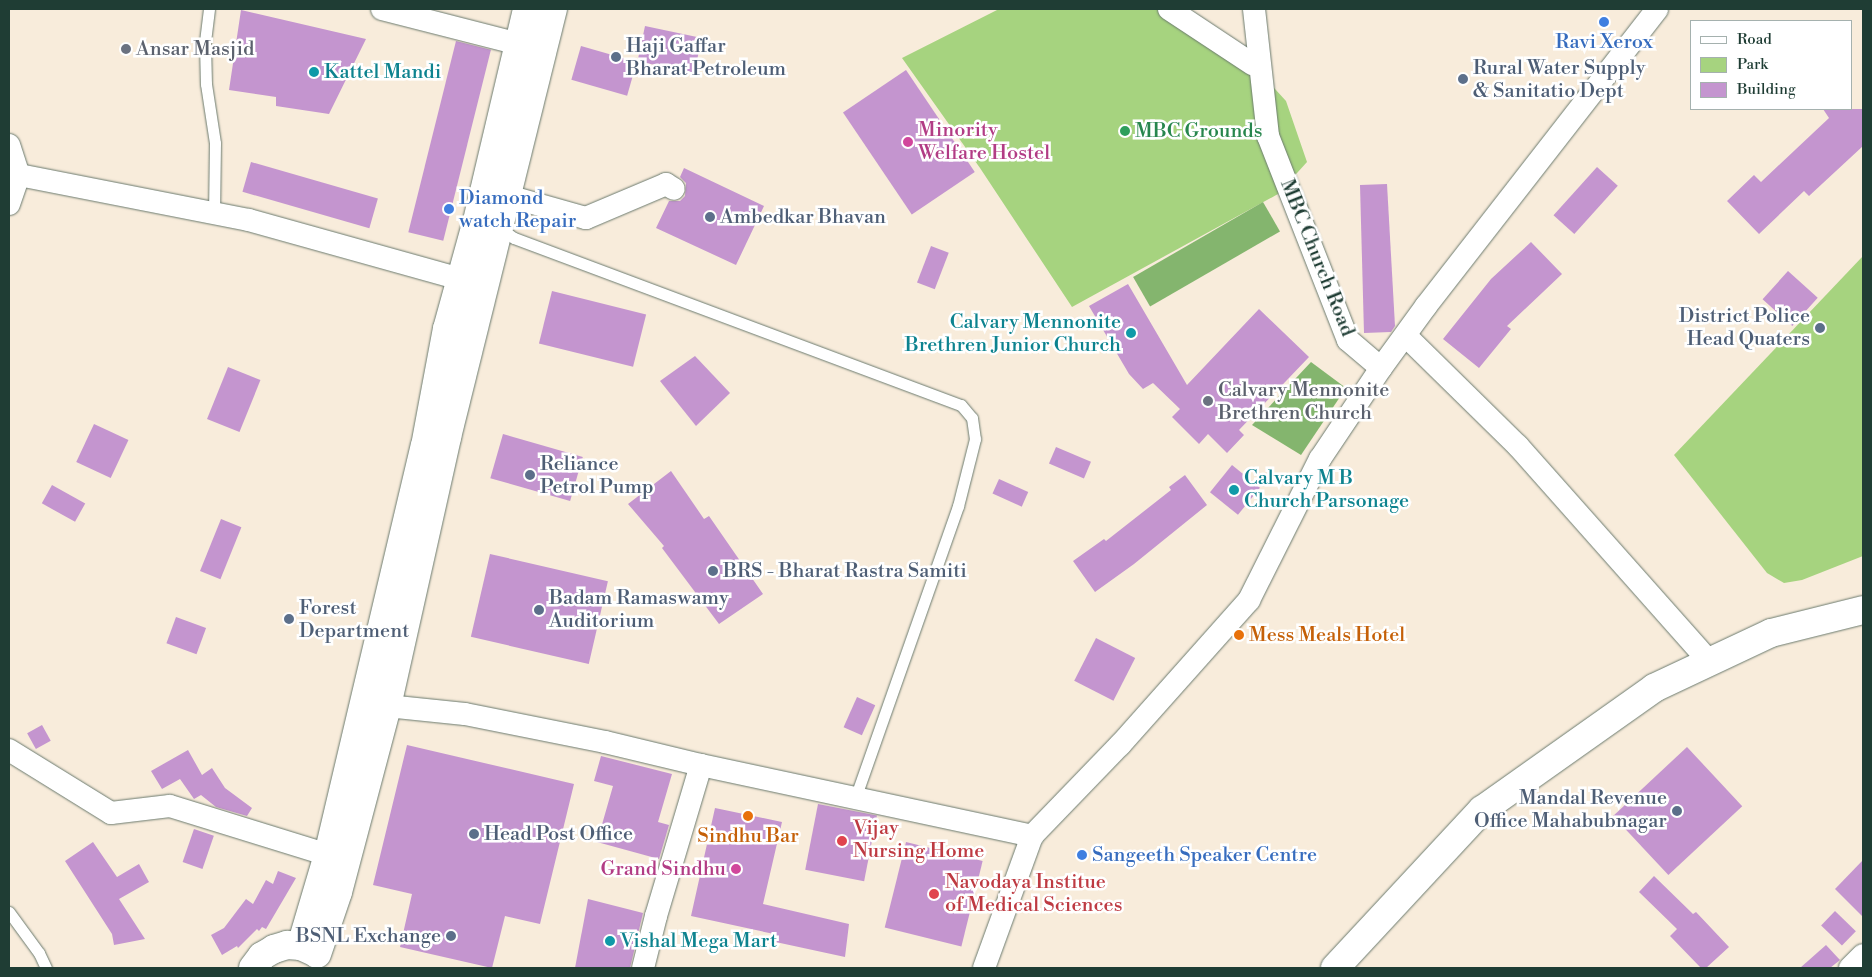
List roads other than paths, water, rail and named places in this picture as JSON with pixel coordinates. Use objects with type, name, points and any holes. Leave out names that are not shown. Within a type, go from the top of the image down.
[{"type":"main road","points":[[315,956],[328,855],[425,446],[447,330],[527,9]]},
{"type":"main road","points":[[315,956],[338,892],[387,706],[446,436],[500,228],[553,9]]},
{"type":"main road","points":[[1335,968],[1482,810],[1654,688],[1771,634],[1863,610]]},
{"type":"main road","points":[[253,968],[262,956],[274,949],[287,945],[315,956]]},
{"type":"street","points":[[382,9],[519,44]]},
{"type":"street","points":[[1169,9],[1252,64]]},
{"type":"street","name":"MBC Church Road","points":[[1254,9],[1268,136],[1348,340],[1381,368]]},
{"type":"street","points":[[984,968],[1032,836],[1120,745],[1249,600],[1320,459],[1381,368],[1426,306],[1657,9]]},
{"type":"street","points":[[9,145],[19,175],[9,204]]},
{"type":"street","points":[[19,175],[250,220],[461,279]]},
{"type":"street","points":[[508,196],[586,218],[666,184],[674,189]]},
{"type":"street","points":[[1406,336],[1518,446],[1710,662]]},
{"type":"street","points":[[387,706],[465,714],[605,742],[701,765],[1032,836]]},
{"type":"street","points":[[9,750],[111,812],[170,806],[328,855]]},
{"type":"street","points":[[643,968],[656,916],[701,765]]},
{"type":"street","points":[[1850,968],[1863,955]]},
{"type":"lane","points":[[208,9],[205,54],[206,84],[215,143],[214,213]]},
{"type":"lane","points":[[500,228],[514,238],[961,405],[972,418],[975,439],[958,506],[855,798]]},
{"type":"lane","points":[[9,912],[39,953],[46,968]]},
{"type":"place","name":"Ravi Xerox","points":[[1604,22]]},
{"type":"place","name":"Ansar Masjid","points":[[126,49]]},
{"type":"place","name":"Haji Gaffar Bharat Petroleum","points":[[616,57]]},
{"type":"place","name":"Kattel Mandi","points":[[314,72]]},
{"type":"place","name":"Rural Water Supply & Sanitatio Dept","points":[[1463,79]]},
{"type":"place","name":"MBC Grounds","points":[[1125,131]]},
{"type":"place","name":"Minority Welfare Hostel","points":[[908,142]]},
{"type":"place","name":"Diamond watch Repair","points":[[449,209]]},
{"type":"place","name":"Ambedkar Bhavan","points":[[710,217]]},
{"type":"place","name":"District Police Head Quaters","points":[[1820,328]]},
{"type":"place","name":"Calvary Mennonite Brethren Junior Church","points":[[1131,333]]},
{"type":"place","name":"Calvary Mennonite Brethren Church","points":[[1208,401]]},
{"type":"place","name":"Reliance Petrol Pump","points":[[530,475]]},
{"type":"place","name":"Calvary M B Church Parsonage","points":[[1234,490]]},
{"type":"place","name":"BRS - Bharat Rastra Samiti","points":[[713,571]]},
{"type":"place","name":"Badam Ramaswamy Auditorium","points":[[539,610]]},
{"type":"place","name":"Forest Department","points":[[289,619]]},
{"type":"place","name":"Mess Meals Hotel","points":[[1239,635]]},
{"type":"place","name":"Mandal Revenue Office Mahabubnagar","points":[[1677,811]]},
{"type":"place","name":"Sindhu Bar","points":[[748,816]]},
{"type":"place","name":"Head Post Office","points":[[474,834]]},
{"type":"place","name":"Vijay Nursing Home","points":[[842,841]]},
{"type":"place","name":"Sangeeth Speaker Centre","points":[[1082,855]]},
{"type":"place","name":"Grand Sindhu","points":[[736,869]]},
{"type":"place","name":"Navodaya Institue of Medical Sciences","points":[[934,894]]},
{"type":"place","name":"BSNL Exchange","points":[[451,936]]},
{"type":"place","name":"Vishal Mega Mart","points":[[610,941]]}]
